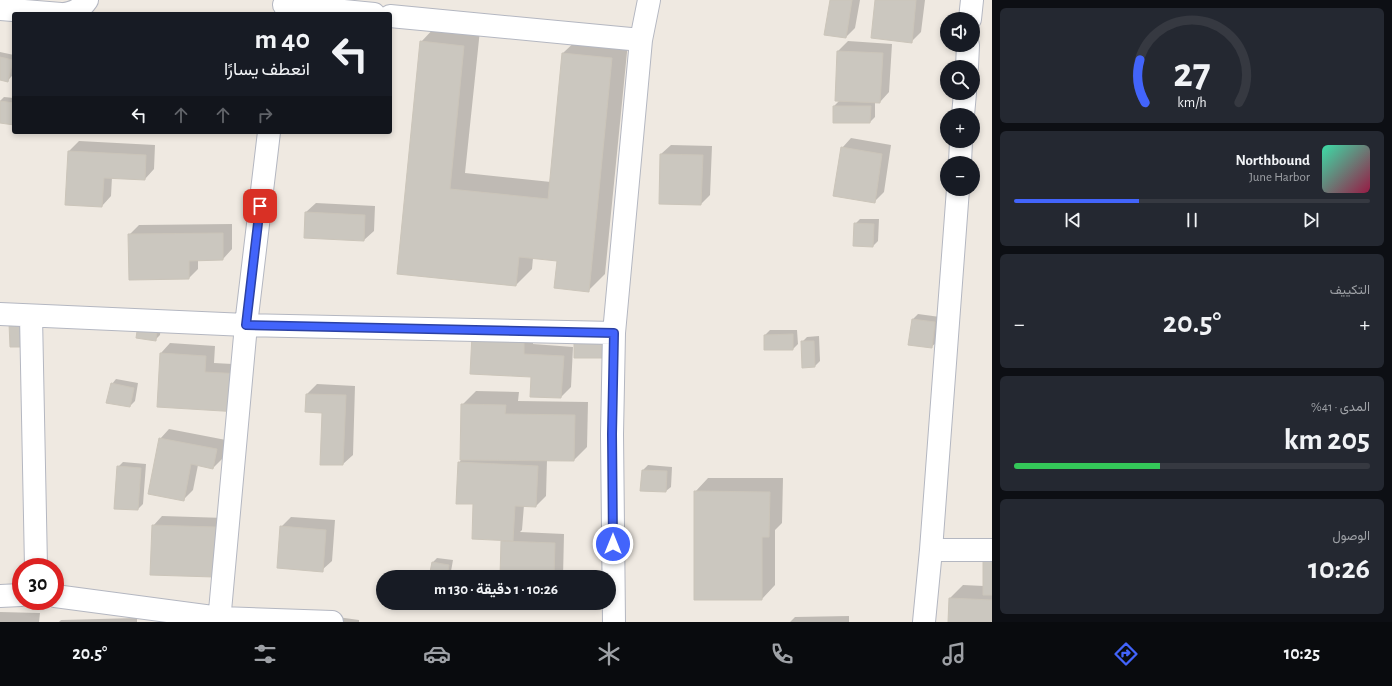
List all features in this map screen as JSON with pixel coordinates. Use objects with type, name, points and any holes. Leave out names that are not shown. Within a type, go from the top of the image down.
[{"type":"street","points":[[74,12],[82,8],[87,0]]},
{"type":"street","points":[[614,622],[612,434],[614,333],[641,40],[649,0]]},
{"type":"street","points":[[971,12],[972,0]]},
{"type":"street","points":[[284,6],[352,12]]},
{"type":"street","points":[[0,9],[37,12]]},
{"type":"street","points":[[392,16],[641,40]]},
{"type":"street","points":[[219,620],[246,325],[269,134]]},
{"type":"street","points":[[924,622],[931,550],[957,196]]},
{"type":"street","points":[[0,314],[246,325],[614,333]]},
{"type":"street","points":[[31,316],[36,558]]},
{"type":"street","points":[[931,550],[992,550]]},
{"type":"street","points":[[0,596],[12,595]]},
{"type":"street","points":[[64,597],[219,620],[332,622]]},
{"type":"building","points":[[830,0],[852,0],[846,38],[824,35]]},
{"type":"building","points":[[875,0],[916,0],[912,43],[871,38]]},
{"type":"building","points":[[420,41],[464,46],[450,189],[548,199],[562,53],[612,58],[589,292],[554,288],[557,261],[519,257],[516,286],[397,274]]},
{"type":"building","points":[[837,51],[883,53],[880,103],[835,101]]},
{"type":"building","points":[[0,57],[12,60],[8,82],[0,80]]},
{"type":"building","points":[[0,101],[12,103],[12,125],[0,123]]},
{"type":"building","points":[[833,106],[871,106],[870,123],[833,123]]},
{"type":"building","points":[[841,147],[882,154],[875,203],[833,196]]},
{"type":"building","points":[[68,151],[146,155],[145,180],[104,178],[102,207],[65,205]]},
{"type":"building","points":[[660,154],[703,155],[701,205],[659,204]]},
{"type":"building","points":[[305,212],[365,215],[364,241],[304,238]]},
{"type":"building","points":[[854,223],[874,224],[873,247],[853,246]]},
{"type":"building","points":[[223,233],[223,260],[189,261],[189,279],[129,280],[128,234]]},
{"type":"building","points":[[139,318],[158,320],[156,341],[136,338]]},
{"type":"building","points":[[912,319],[935,322],[932,348],[908,345]]},
{"type":"building","points":[[26,322],[26,347],[10,347],[9,323]]},
{"type":"building","points":[[793,334],[793,350],[764,350],[764,335]]},
{"type":"building","points":[[472,335],[524,337],[524,354],[564,356],[561,398],[530,397],[531,377],[470,374]]},
{"type":"building","points":[[574,335],[604,335],[604,358],[574,358]]},
{"type":"building","points":[[801,341],[814,341],[815,367],[802,368]]},
{"type":"building","points":[[160,353],[206,356],[205,372],[242,374],[239,412],[157,407]]},
{"type":"building","points":[[111,383],[134,388],[130,407],[106,403]]},
{"type":"building","points":[[306,394],[346,395],[343,465],[320,465],[322,413],[305,412]]},
{"type":"building","points":[[461,404],[506,405],[505,414],[575,415],[574,461],[460,460]]},
{"type":"building","points":[[159,438],[217,449],[213,469],[191,464],[184,501],[148,494]]},
{"type":"building","points":[[458,462],[538,466],[536,507],[515,506],[513,541],[472,539],[473,504],[456,504]]},
{"type":"building","points":[[117,466],[141,468],[138,510],[114,509]]},
{"type":"building","points":[[642,470],[667,471],[666,492],[640,491]]},
{"type":"building","points":[[694,491],[770,492],[769,537],[762,537],[762,600],[694,600]]},
{"type":"building","points":[[152,525],[216,527],[214,577],[150,575]]},
{"type":"building","points":[[280,526],[326,530],[323,572],[277,568]]},
{"type":"building","points":[[501,541],[555,543],[554,570],[500,570]]},
{"type":"building","points":[[983,558],[992,558],[992,595],[983,595]]},
{"type":"building","points":[[432,562],[449,565],[448,570],[430,570]]},
{"type":"building","points":[[949,598],[992,600],[992,622],[948,622]]},
{"type":"route","points":[[260,206],[246,325],[614,333],[612,434],[613,544]]}]
